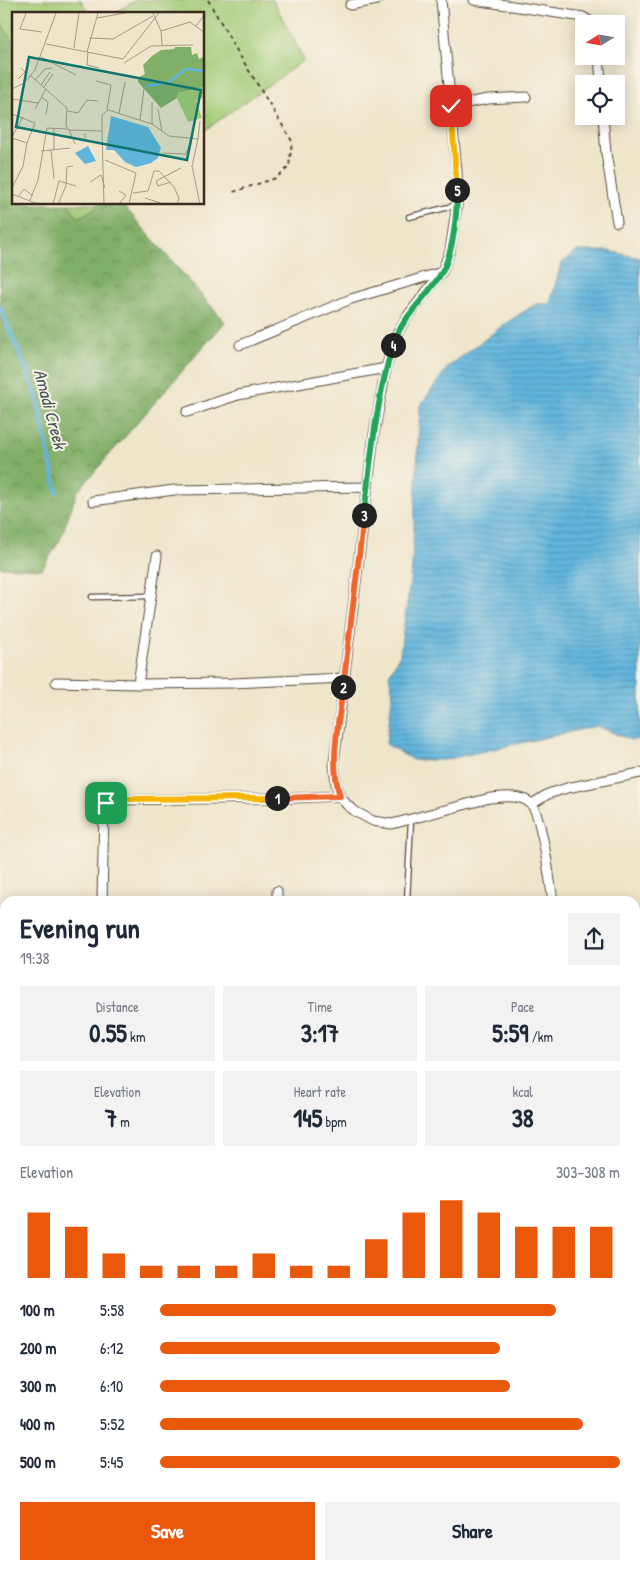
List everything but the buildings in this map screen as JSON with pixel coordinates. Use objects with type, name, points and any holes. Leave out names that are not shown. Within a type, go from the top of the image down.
[{"type":"street","points":[[350,5],[377,0]]},
{"type":"street","points":[[441,0],[457,172],[457,206],[450,251],[442,272],[407,317],[396,335],[386,368],[374,434],[344,678],[334,763],[336,784],[340,796],[356,812],[373,821],[392,824],[490,798],[519,798],[532,804],[539,822],[552,896]]},
{"type":"street","points":[[474,0],[575,16]]},
{"type":"street","points":[[451,106],[488,99],[526,97]]},
{"type":"street","points":[[604,125],[606,152],[618,222]]},
{"type":"street","points":[[240,345],[351,299],[442,272]]},
{"type":"street","points":[[187,412],[238,395],[386,368]]},
{"type":"street","points":[[93,501],[174,490],[368,487]]},
{"type":"street","points":[[138,684],[157,556]]},
{"type":"street","points":[[56,682],[138,684],[232,683],[344,678]]},
{"type":"street","points":[[532,804],[548,794],[566,788],[640,773]]},
{"type":"street","points":[[102,896],[104,808],[109,800],[340,796]]},
{"type":"street","points":[[277,891],[277,896]]},
{"type":"lane","points":[[408,217],[457,206]]},
{"type":"lane","points":[[92,597],[151,596]]},
{"type":"lane","points":[[407,896],[411,820]]},
{"type":"path","points":[[208,0],[292,141],[289,167],[276,178],[230,193]]},
{"type":"green space","points":[[0,0],[81,0],[88,12],[12,12],[12,41],[0,21]]},
{"type":"green space","points":[[136,0],[273,0],[304,60],[205,130],[205,12],[116,12]]},
{"type":"green space","points":[[0,21],[12,41],[12,205],[69,205],[79,218],[99,205],[123,205],[225,322],[77,492],[60,540],[42,569],[0,567]]},
{"type":"green space","points":[[69,205],[99,205],[79,218]]},
{"type":"water","points":[[577,251],[608,251],[640,258],[640,739],[631,740],[597,726],[444,760],[413,760],[386,744],[393,692],[389,675],[400,654],[412,567],[420,406],[448,367],[509,321],[536,304],[550,304],[561,264]]},
{"type":"waterway","name":"Amadi Creek","points":[[0,307],[36,394],[57,492]]},
{"type":"route","points":[[106,803],[109,800],[115,799],[340,796],[336,784],[334,763],[374,434],[386,368],[396,335],[407,317],[442,272],[450,251],[457,206],[457,172],[451,106]]}]
